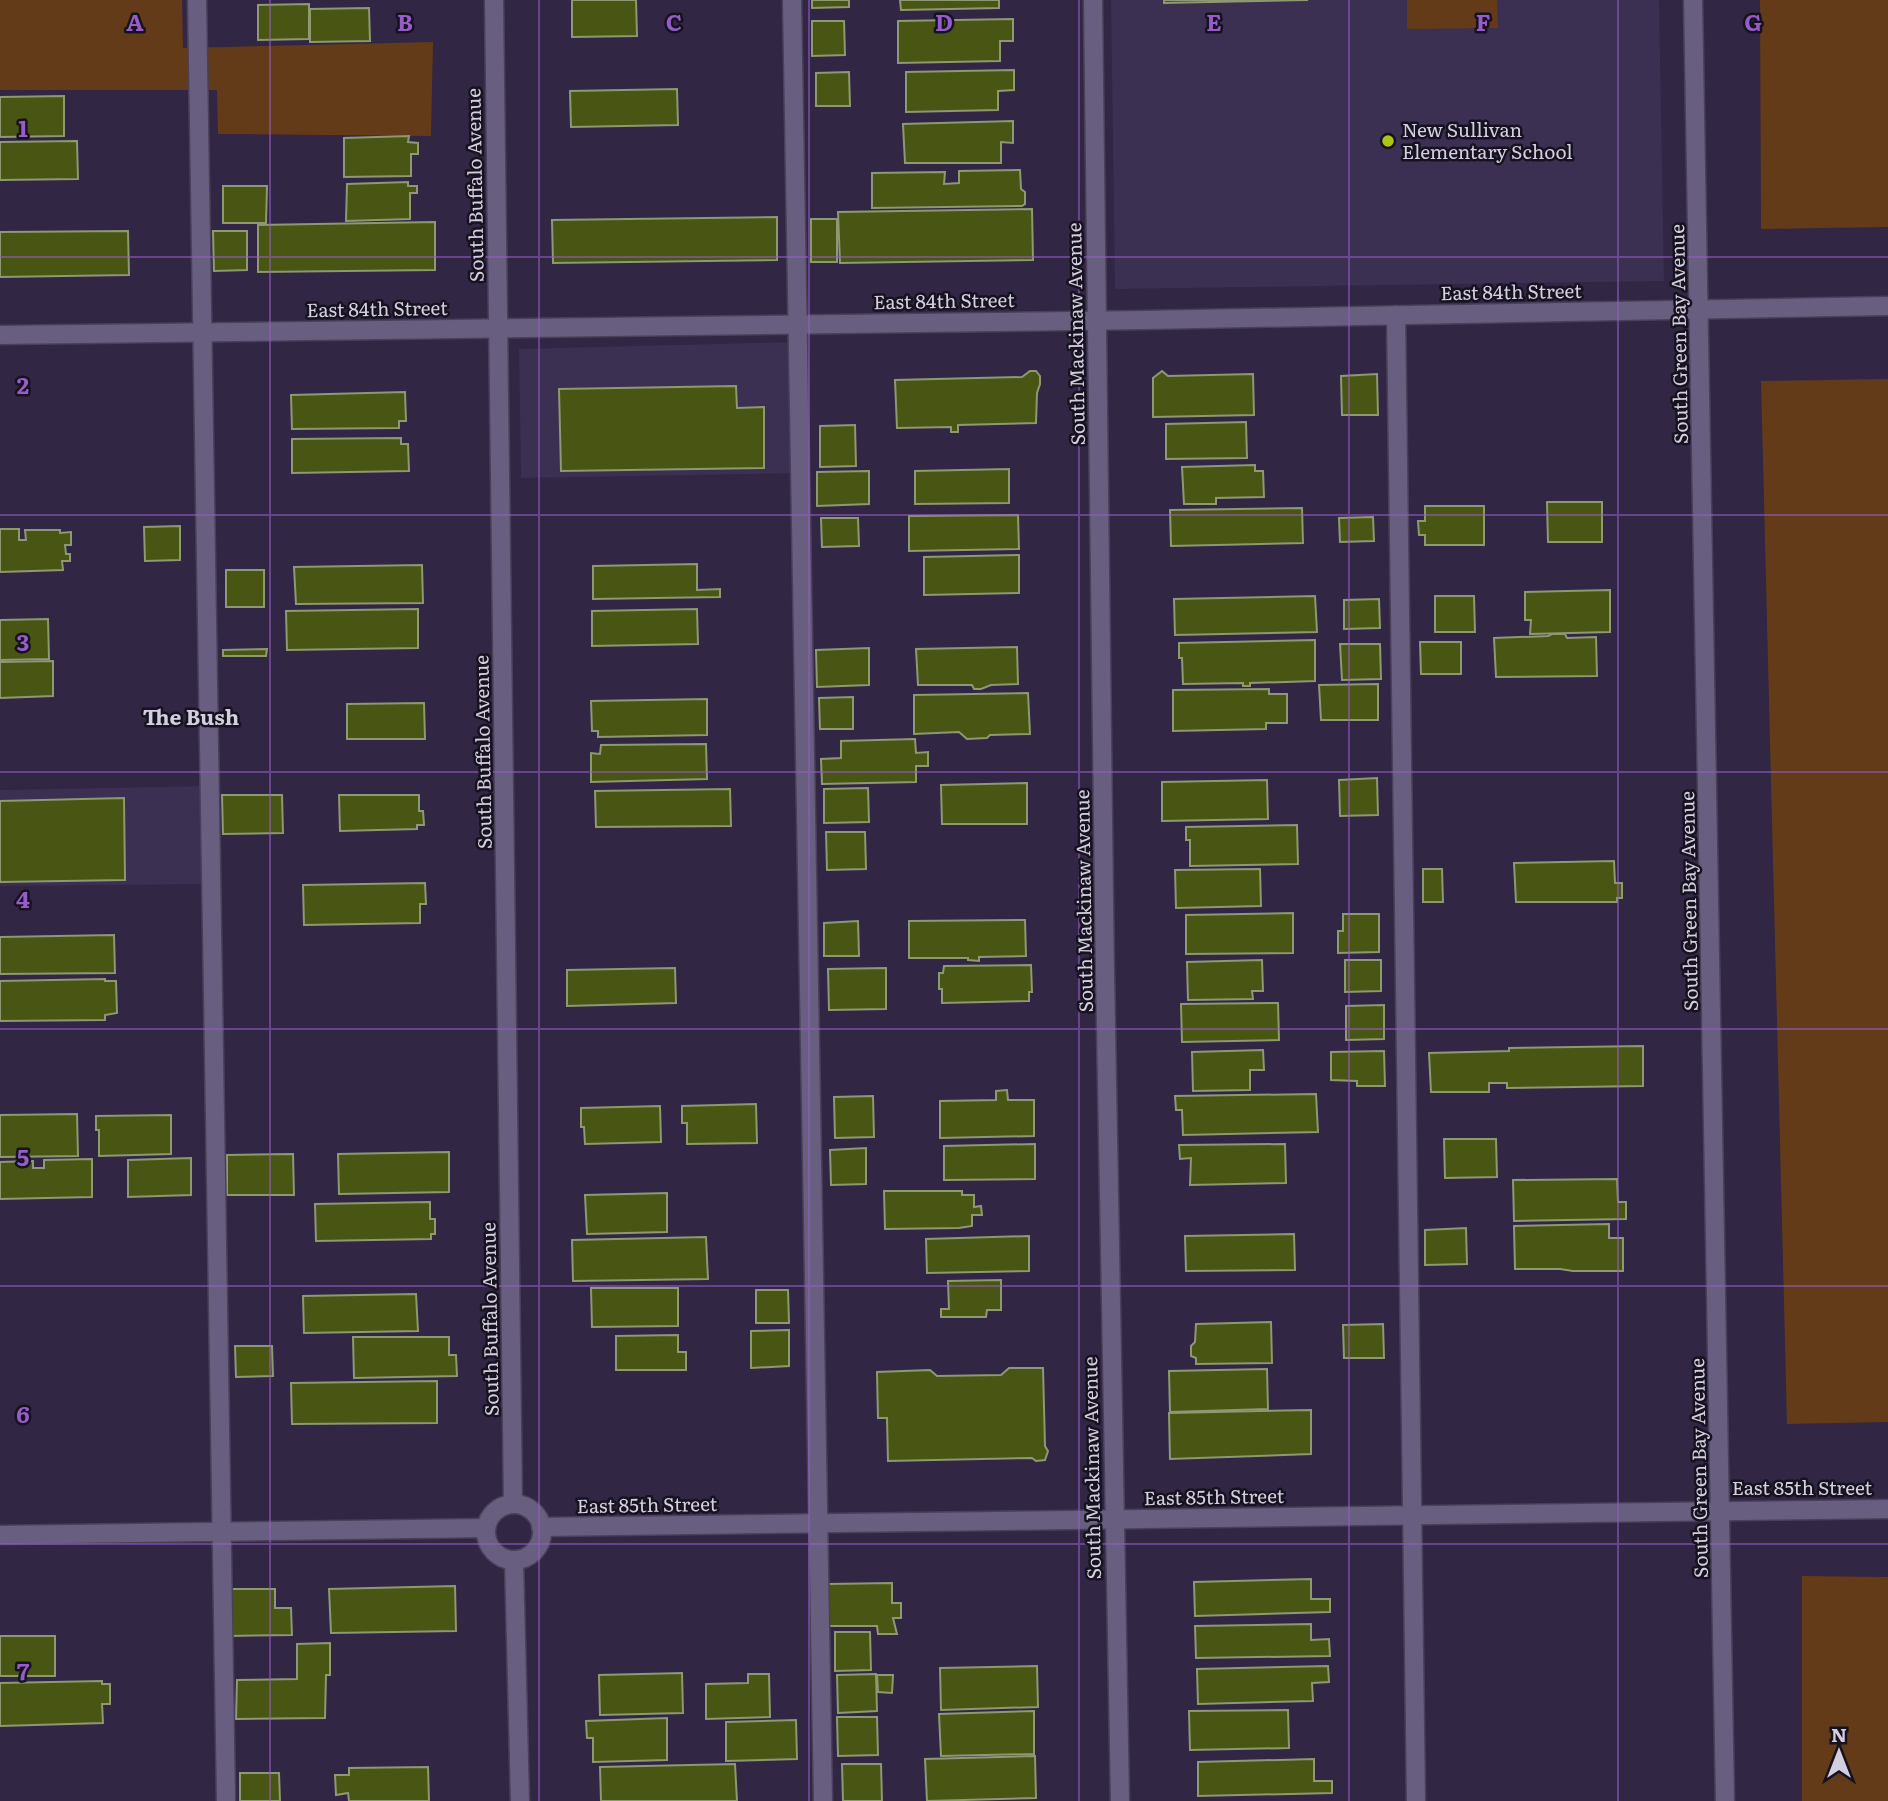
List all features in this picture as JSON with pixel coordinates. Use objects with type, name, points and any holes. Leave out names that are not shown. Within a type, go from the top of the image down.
[{"type":"street","points":[[197,0],[226,1801]]},
{"type":"street","name":"South Buffalo Avenue","points":[[494,0],[513,1504]]},
{"type":"street","points":[[792,0],[823,1801]]},
{"type":"street","name":"South Mackinaw Avenue","points":[[1093,0],[1119,1801]]},
{"type":"street","name":"South Green Bay Avenue","points":[[1693,0],[1725,1801]]},
{"type":"street","name":"East 84th Street","points":[[0,335],[1888,306]]},
{"type":"street","points":[[1396,315],[1416,1801]]},
{"type":"street","points":[[513,1504],[521,1505],[534,1513],[541,1527],[536,1550],[529,1556],[514,1560],[504,1559],[496,1554],[486,1538],[485,1528],[492,1513],[498,1508],[513,1504]]},
{"type":"street","name":"East 85th Street","points":[[541,1527],[1888,1509]]},
{"type":"street","points":[[0,1535],[485,1528]]},
{"type":"street","points":[[514,1560],[520,1801]]},
{"type":"shaded area","points":[[0,0],[182,0],[183,48],[433,42],[431,136],[218,134],[217,90],[0,90]]},
{"type":"shaded area","name":"New Sullivan Elementary School","points":[[1111,0],[1659,0],[1664,281],[1115,289]]},
{"type":"shaded area","points":[[1407,0],[1497,0],[1498,28],[1407,29]]},
{"type":"shaded area","points":[[1760,0],[1888,0],[1888,227],[1761,229]]},
{"type":"shaded area","points":[[798,342],[800,473],[521,478],[519,349]]},
{"type":"shaded area","points":[[1888,379],[1888,1422],[1787,1424],[1761,381]]},
{"type":"shaded area","points":[[210,786],[211,884],[0,886],[0,790]]},
{"type":"shaded area","points":[[1802,1576],[1888,1577],[1888,1801],[1802,1801]]},
{"type":"building","points":[[572,0],[636,0],[637,36],[572,37]]},
{"type":"building","points":[[812,0],[849,0],[849,7],[812,8]]},
{"type":"building","points":[[900,0],[999,0],[999,8],[901,10]]},
{"type":"building","points":[[1164,0],[1308,0],[1164,3]]},
{"type":"building","points":[[309,4],[309,39],[258,40],[258,5]]},
{"type":"building","points":[[369,8],[370,41],[310,42],[310,9]]},
{"type":"building","points":[[1013,19],[1013,41],[1000,41],[1000,61],[898,63],[898,21]]},
{"type":"building","points":[[812,21],[844,21],[845,55],[812,56]]},
{"type":"building","points":[[1014,70],[1014,90],[998,91],[998,110],[906,112],[906,72]]},
{"type":"building","points":[[849,72],[850,106],[816,106],[816,73]]},
{"type":"building","points":[[677,89],[678,125],[571,127],[570,91]]},
{"type":"building","points":[[64,96],[64,136],[0,137],[0,97]]},
{"type":"building","points":[[1013,121],[1013,143],[1001,142],[1001,163],[905,163],[903,124]]},
{"type":"building","points":[[409,136],[408,142],[418,143],[418,154],[411,154],[411,176],[344,177],[344,138]]},
{"type":"building","points":[[77,141],[78,179],[0,180],[0,142]]},
{"type":"building","points":[[1020,170],[1021,189],[1025,192],[1025,204],[1022,206],[872,208],[872,173],[945,172],[944,184],[959,183],[959,171]]},
{"type":"building","points":[[408,182],[408,186],[417,186],[417,193],[410,193],[410,219],[346,221],[347,184]]},
{"type":"building","points":[[223,186],[267,186],[266,223],[223,223]]},
{"type":"building","points":[[1032,209],[1033,260],[840,263],[838,212]]},
{"type":"building","points":[[777,217],[777,260],[553,263],[552,220]]},
{"type":"building","points":[[811,219],[837,219],[837,262],[811,262]]},
{"type":"building","points":[[435,222],[435,270],[258,272],[258,225]]},
{"type":"building","points":[[128,231],[129,275],[0,277],[0,232]]},
{"type":"building","points":[[213,231],[247,231],[247,270],[214,271]]},
{"type":"building","points":[[1030,371],[1036,371],[1040,376],[1036,423],[958,425],[958,432],[951,432],[951,427],[897,428],[895,380],[1022,377]]},
{"type":"building","points":[[1162,371],[1168,376],[1253,374],[1254,415],[1153,417],[1153,378]]},
{"type":"building","points":[[1377,374],[1378,415],[1342,415],[1341,376]]},
{"type":"building","points":[[736,386],[737,408],[764,407],[764,468],[561,471],[559,389]]},
{"type":"building","points":[[405,392],[406,421],[399,421],[399,428],[292,429],[291,395]]},
{"type":"building","points":[[1246,422],[1247,458],[1166,459],[1166,424]]},
{"type":"building","points":[[855,425],[856,466],[820,467],[820,426]]},
{"type":"building","points":[[401,438],[401,444],[408,444],[409,471],[292,473],[292,439]]},
{"type":"building","points":[[1255,465],[1255,471],[1263,471],[1264,497],[1216,498],[1216,504],[1184,504],[1182,467]]},
{"type":"building","points":[[1009,469],[1009,503],[915,504],[915,471]]},
{"type":"building","points":[[869,471],[869,504],[817,506],[817,472]]},
{"type":"building","points":[[1547,502],[1602,502],[1602,542],[1548,542]]},
{"type":"building","points":[[1425,506],[1484,506],[1484,545],[1425,545],[1425,535],[1419,535],[1418,521],[1425,521]]},
{"type":"building","points":[[1302,508],[1303,543],[1171,546],[1170,510]]},
{"type":"building","points":[[1018,515],[1019,549],[909,551],[909,516]]},
{"type":"building","points":[[1373,517],[1374,541],[1340,542],[1339,518]]},
{"type":"building","points":[[821,518],[858,518],[859,546],[822,547]]},
{"type":"building","points":[[180,526],[180,560],[145,561],[144,527]]},
{"type":"building","points":[[0,529],[19,529],[19,540],[26,540],[25,530],[71,532],[71,545],[65,545],[70,561],[62,561],[63,570],[0,572]]},
{"type":"building","points":[[1019,555],[1019,593],[924,595],[924,557]]},
{"type":"building","points":[[697,564],[697,590],[720,589],[720,597],[593,599],[593,566]]},
{"type":"building","points":[[422,565],[423,603],[296,604],[294,567]]},
{"type":"building","points":[[226,570],[264,570],[264,607],[226,607]]},
{"type":"building","points":[[1610,590],[1610,632],[1530,634],[1531,620],[1525,620],[1525,592]]},
{"type":"building","points":[[1315,596],[1317,632],[1175,635],[1174,599]]},
{"type":"building","points":[[1435,596],[1474,596],[1475,632],[1435,632]]},
{"type":"building","points":[[1379,599],[1380,628],[1344,629],[1344,600]]},
{"type":"building","points":[[418,609],[418,648],[287,650],[286,611]]},
{"type":"building","points":[[697,609],[698,644],[592,646],[592,611]]},
{"type":"building","points":[[48,619],[49,659],[0,660],[0,620]]},
{"type":"building","points":[[1565,634],[1567,638],[1596,637],[1597,676],[1496,677],[1494,638]]},
{"type":"building","points":[[1315,640],[1315,681],[1250,683],[1250,686],[1243,686],[1243,683],[1183,684],[1179,643]]},
{"type":"building","points":[[1420,642],[1461,642],[1461,674],[1421,674]]},
{"type":"building","points":[[1340,644],[1380,644],[1381,679],[1342,680]]},
{"type":"building","points":[[1017,647],[1018,684],[991,685],[981,689],[974,689],[972,685],[918,685],[916,649]]},
{"type":"building","points":[[869,648],[869,685],[817,687],[816,650]]},
{"type":"building","points":[[267,649],[266,656],[223,656],[223,650]]},
{"type":"building","points":[[53,661],[53,696],[0,698],[0,662]]},
{"type":"building","points":[[1378,684],[1378,720],[1321,720],[1319,685]]},
{"type":"building","points":[[1269,689],[1269,694],[1287,694],[1287,723],[1266,723],[1266,729],[1173,731],[1173,690]]},
{"type":"building","points":[[1028,693],[1030,734],[990,735],[987,738],[967,739],[959,732],[914,734],[914,695]]},
{"type":"building","points":[[853,697],[853,729],[820,729],[819,698]]},
{"type":"building","points":[[707,699],[707,735],[598,737],[598,731],[592,731],[591,701]]},
{"type":"building","points":[[424,703],[425,739],[347,739],[347,704]]},
{"type":"building","points":[[915,739],[916,753],[928,752],[928,766],[916,766],[916,782],[822,784],[821,759],[841,758],[841,741]]},
{"type":"building","points":[[706,744],[707,779],[591,782],[591,753],[600,754],[601,745]]},
{"type":"building","points":[[1377,778],[1378,815],[1340,816],[1339,780]]},
{"type":"building","points":[[1267,780],[1268,819],[1162,821],[1162,782]]},
{"type":"building","points":[[1027,783],[1027,824],[942,824],[941,785]]},
{"type":"building","points":[[868,788],[869,822],[824,823],[824,789]]},
{"type":"building","points":[[730,789],[731,826],[596,827],[595,791]]},
{"type":"building","points":[[222,795],[282,795],[283,833],[223,834]]},
{"type":"building","points":[[339,795],[419,795],[419,811],[423,811],[424,825],[417,825],[417,829],[340,831]]},
{"type":"building","points":[[124,798],[125,880],[0,882],[0,801]]},
{"type":"building","points":[[1297,825],[1298,864],[1190,866],[1190,840],[1186,840],[1186,827]]},
{"type":"building","points":[[826,832],[865,832],[866,869],[827,870]]},
{"type":"building","points":[[1614,861],[1615,883],[1622,883],[1622,898],[1617,898],[1617,902],[1516,902],[1514,863]]},
{"type":"building","points":[[1260,869],[1261,906],[1176,908],[1175,870]]},
{"type":"building","points":[[1423,869],[1442,869],[1443,902],[1423,902]]},
{"type":"building","points":[[425,883],[426,904],[420,904],[420,923],[304,925],[303,885]]},
{"type":"building","points":[[1293,913],[1293,953],[1186,954],[1186,915]]},
{"type":"building","points":[[1343,914],[1379,914],[1379,952],[1338,953],[1338,931],[1343,931]]},
{"type":"building","points":[[1025,920],[1026,956],[979,957],[979,961],[968,958],[909,958],[909,921]]},
{"type":"building","points":[[858,921],[859,956],[824,956],[824,923]]},
{"type":"building","points":[[114,935],[115,973],[0,974],[0,937]]},
{"type":"building","points":[[1262,960],[1263,991],[1252,991],[1253,999],[1188,1000],[1187,962]]},
{"type":"building","points":[[1345,960],[1381,960],[1381,991],[1345,992]]},
{"type":"building","points":[[1031,965],[1032,992],[1029,992],[1029,1001],[942,1003],[939,973],[943,973],[944,966]]},
{"type":"building","points":[[675,968],[676,1003],[567,1006],[567,970]]},
{"type":"building","points":[[886,968],[886,1009],[829,1010],[828,969]]},
{"type":"building","points":[[0,981],[116,981],[117,1013],[105,1015],[105,1020],[0,1021]]},
{"type":"building","points":[[1278,1003],[1279,1040],[1182,1042],[1181,1004]]},
{"type":"building","points":[[1384,1005],[1384,1039],[1346,1040],[1346,1006]]},
{"type":"building","points":[[1643,1046],[1643,1086],[1507,1088],[1507,1083],[1489,1083],[1489,1092],[1431,1092],[1429,1053],[1509,1051],[1509,1048]]},
{"type":"building","points":[[1263,1050],[1264,1070],[1250,1070],[1250,1090],[1193,1091],[1192,1052]]},
{"type":"building","points":[[1384,1051],[1385,1086],[1357,1086],[1357,1081],[1331,1080],[1331,1052]]},
{"type":"building","points":[[1007,1090],[1008,1100],[1034,1100],[1034,1136],[940,1138],[940,1101],[996,1100],[996,1091]]},
{"type":"building","points":[[1316,1094],[1318,1132],[1183,1135],[1182,1110],[1176,1110],[1175,1096]]},
{"type":"building","points":[[873,1096],[874,1137],[835,1138],[834,1097]]},
{"type":"building","points":[[756,1104],[757,1143],[687,1144],[687,1123],[682,1123],[682,1106]]},
{"type":"building","points":[[660,1106],[661,1142],[585,1144],[581,1108]]},
{"type":"building","points":[[77,1114],[78,1156],[0,1157],[0,1115]]},
{"type":"building","points":[[171,1115],[171,1154],[99,1156],[96,1116]]},
{"type":"building","points":[[1444,1139],[1496,1139],[1497,1177],[1445,1178]]},
{"type":"building","points":[[1035,1144],[1035,1179],[944,1180],[944,1146]]},
{"type":"building","points":[[1285,1144],[1286,1183],[1190,1185],[1191,1158],[1180,1159],[1179,1145]]},
{"type":"building","points":[[866,1148],[866,1184],[831,1185],[830,1150]]},
{"type":"building","points":[[449,1152],[449,1192],[339,1194],[338,1154]]},
{"type":"building","points":[[293,1154],[294,1195],[227,1195],[227,1155]]},
{"type":"building","points":[[191,1158],[191,1195],[128,1197],[128,1160]]},
{"type":"building","points":[[92,1159],[92,1197],[0,1199],[0,1162],[33,1161],[33,1168],[44,1168],[44,1160]]},
{"type":"building","points":[[1617,1179],[1618,1202],[1626,1202],[1626,1219],[1514,1221],[1513,1180]]},
{"type":"building","points":[[884,1191],[962,1191],[962,1195],[974,1195],[974,1207],[981,1206],[982,1215],[972,1215],[972,1226],[959,1228],[885,1229]]},
{"type":"building","points":[[667,1193],[667,1232],[587,1234],[585,1195]]},
{"type":"building","points":[[430,1202],[430,1219],[435,1219],[435,1234],[431,1234],[431,1239],[316,1241],[315,1204]]},
{"type":"building","points":[[1609,1224],[1609,1238],[1623,1238],[1623,1271],[1515,1269],[1514,1226]]},
{"type":"building","points":[[1466,1228],[1467,1264],[1425,1265],[1425,1230]]},
{"type":"building","points":[[1294,1234],[1295,1270],[1186,1271],[1185,1236]]},
{"type":"building","points":[[1029,1236],[1029,1271],[927,1273],[926,1239]]},
{"type":"building","points":[[706,1237],[708,1279],[573,1281],[572,1240]]},
{"type":"building","points":[[1001,1280],[1001,1310],[987,1310],[986,1317],[941,1317],[941,1309],[949,1309],[948,1281]]},
{"type":"building","points":[[591,1288],[678,1288],[678,1326],[592,1327]]},
{"type":"building","points":[[756,1290],[788,1290],[789,1323],[756,1323]]},
{"type":"building","points":[[416,1294],[418,1331],[304,1333],[303,1296]]},
{"type":"building","points":[[1271,1322],[1272,1363],[1196,1364],[1196,1358],[1191,1356],[1196,1324]]},
{"type":"building","points":[[1383,1324],[1384,1358],[1344,1358],[1343,1325]]},
{"type":"building","points":[[789,1330],[789,1366],[751,1368],[751,1331]]},
{"type":"building","points":[[678,1335],[678,1352],[686,1352],[686,1370],[616,1370],[616,1336]]},
{"type":"building","points":[[353,1337],[449,1337],[449,1355],[456,1355],[457,1376],[354,1378]]},
{"type":"building","points":[[235,1346],[272,1346],[273,1376],[236,1377]]},
{"type":"building","points":[[1009,1368],[1043,1368],[1045,1446],[1048,1451],[1045,1460],[888,1461],[887,1418],[878,1418],[877,1372],[930,1370],[937,1376],[1001,1375]]},
{"type":"building","points":[[1267,1369],[1268,1409],[1170,1412],[1169,1371]]},
{"type":"building","points":[[437,1381],[437,1423],[292,1424],[291,1383]]},
{"type":"building","points":[[1311,1410],[1311,1454],[1170,1459],[1169,1413]]},
{"type":"building","points":[[1311,1579],[1311,1599],[1330,1599],[1330,1612],[1195,1616],[1194,1582]]},
{"type":"building","points":[[892,1583],[892,1603],[901,1603],[901,1618],[893,1618],[897,1634],[878,1634],[877,1626],[829,1626],[828,1584]]},
{"type":"building","points":[[455,1586],[456,1631],[331,1633],[329,1589]]},
{"type":"building","points":[[228,1589],[275,1589],[275,1608],[291,1608],[292,1635],[230,1636]]},
{"type":"building","points":[[1311,1624],[1311,1640],[1329,1639],[1330,1656],[1196,1658],[1195,1626]]},
{"type":"building","points":[[835,1632],[870,1632],[871,1670],[835,1671]]},
{"type":"building","points":[[0,1636],[55,1636],[55,1676],[0,1676]]},
{"type":"building","points":[[330,1643],[330,1675],[326,1675],[325,1718],[236,1719],[237,1680],[297,1679],[297,1644]]},
{"type":"building","points":[[1037,1666],[1038,1707],[941,1710],[940,1668]]},
{"type":"building","points":[[1328,1666],[1329,1682],[1312,1683],[1313,1701],[1198,1704],[1197,1669]]},
{"type":"building","points":[[682,1673],[683,1713],[600,1715],[599,1675]]},
{"type":"building","points":[[748,1674],[769,1674],[770,1717],[706,1719],[706,1684],[748,1683]]},
{"type":"building","points":[[876,1674],[877,1711],[838,1713],[837,1675]]},
{"type":"building","points":[[877,1675],[893,1675],[892,1693],[878,1692]]},
{"type":"building","points":[[102,1681],[102,1684],[110,1684],[110,1704],[102,1704],[103,1723],[0,1726],[0,1683]]},
{"type":"building","points":[[1288,1710],[1289,1748],[1190,1750],[1189,1711]]},
{"type":"building","points":[[1034,1711],[1034,1754],[941,1756],[939,1714]]},
{"type":"building","points":[[837,1717],[877,1717],[878,1755],[838,1756]]},
{"type":"building","points":[[667,1718],[667,1760],[593,1762],[593,1738],[587,1738],[586,1721]]},
{"type":"building","points":[[796,1720],[797,1759],[726,1761],[726,1722]]},
{"type":"building","points":[[1035,1756],[1036,1798],[927,1801],[925,1759]]},
{"type":"building","points":[[1314,1759],[1314,1781],[1332,1781],[1332,1793],[1198,1796],[1198,1762]]},
{"type":"building","points":[[735,1764],[737,1801],[601,1801],[600,1767]]},
{"type":"building","points":[[842,1764],[881,1764],[882,1801],[843,1801]]},
{"type":"building","points":[[428,1767],[429,1801],[349,1801],[348,1793],[336,1795],[335,1775],[349,1775],[349,1768]]},
{"type":"building","points":[[240,1773],[279,1773],[280,1801],[240,1801]]},
{"type":"place","name":"New Sullivan Elementary School","points":[[1388,141]]},
{"type":"district","name":"The Bush","points":[[191,718]]}]
